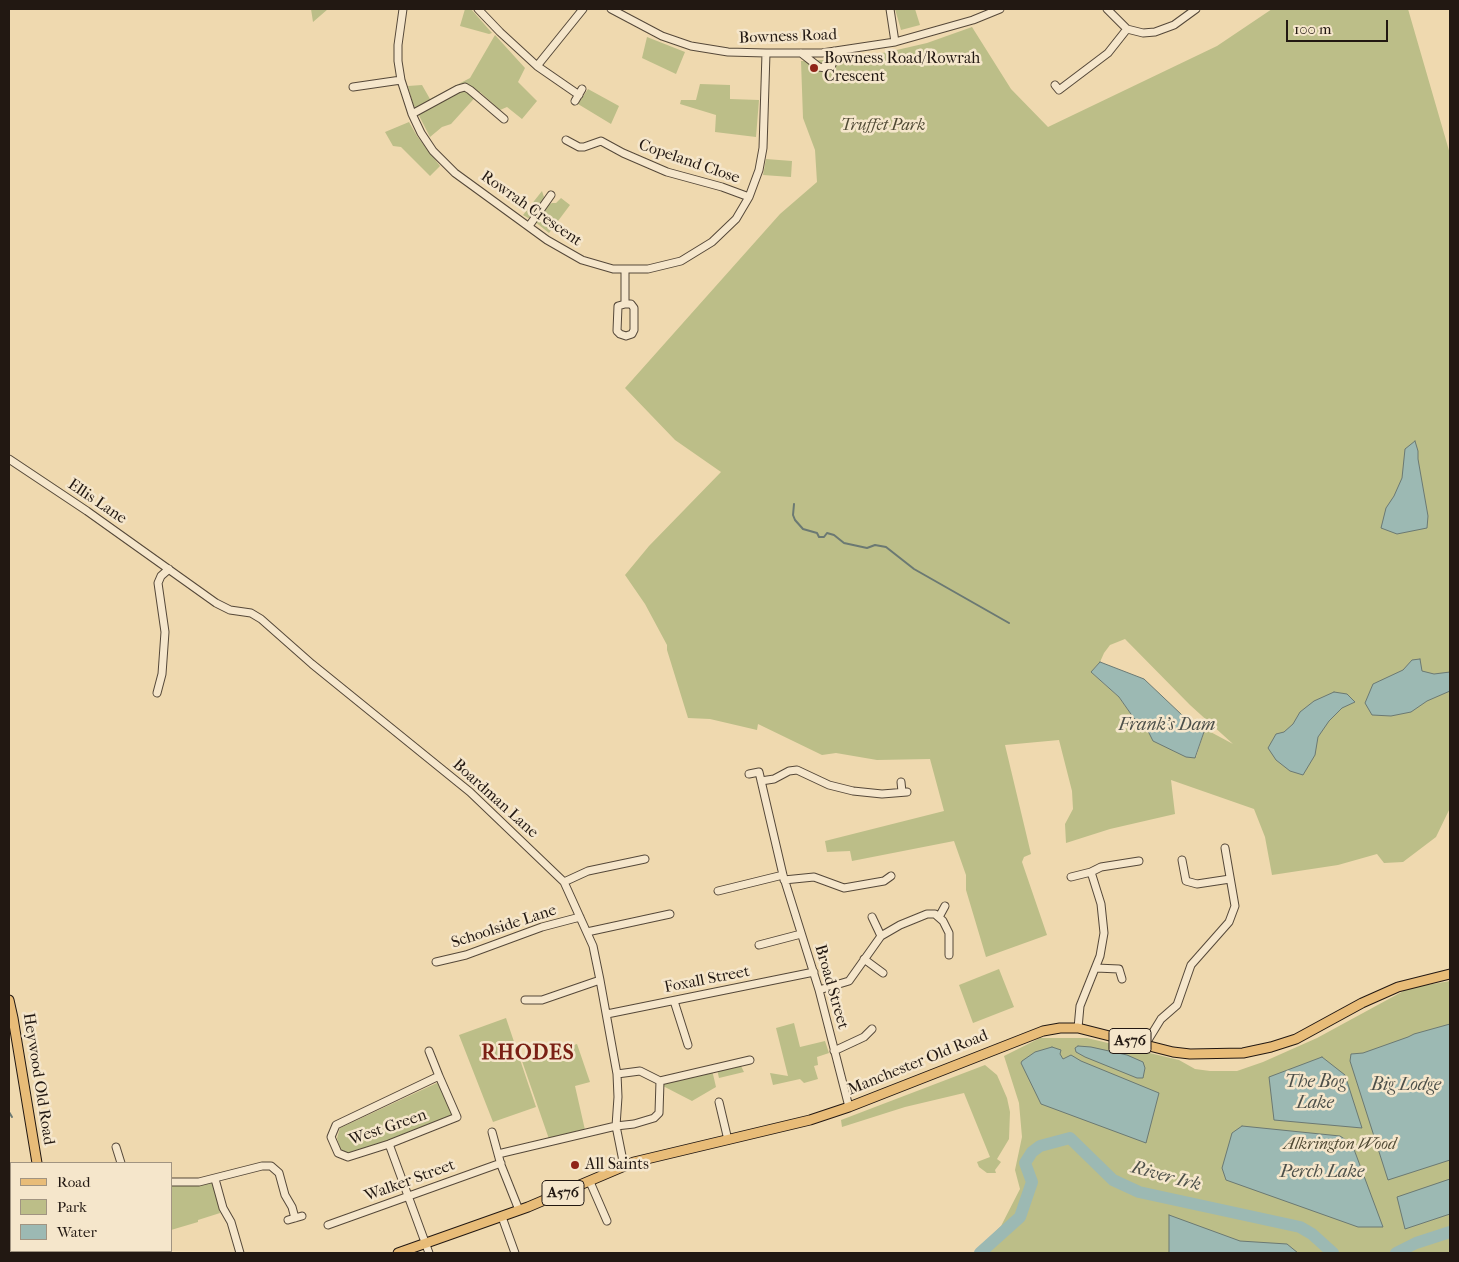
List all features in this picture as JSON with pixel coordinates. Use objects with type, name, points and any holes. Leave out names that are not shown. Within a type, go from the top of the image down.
[{"type":"main road","name":"Manchester Old Road","points":[[398,1253],[502,1217],[590,1182],[624,1166],[646,1159],[810,1120],[849,1107],[1034,1034],[1052,1029],[1078,1028],[1190,1054],[1219,1055],[1263,1049],[1296,1039],[1383,993],[1418,981],[1450,974]]},
{"type":"main road","name":"Heywood Old Road","points":[[9,1000],[37,1162]]},
{"type":"street","name":"Rowrah Crescent","points":[[403,9],[398,45],[401,80],[412,114],[421,133],[442,162],[547,240],[582,260],[613,269],[648,269],[681,261],[712,242],[736,219],[749,197],[759,170],[763,148],[766,53]]},
{"type":"street","points":[[478,9],[537,66],[578,95]]},
{"type":"street","points":[[537,66],[583,9]]},
{"type":"street","name":"Bowness Road","points":[[611,9],[662,36],[691,46],[728,52],[766,53],[834,51],[895,42],[973,20],[1000,9]]},
{"type":"street","points":[[890,9],[895,42]]},
{"type":"street","points":[[1107,9],[1127,29],[1143,33],[1155,32],[1174,25],[1196,9]]},
{"type":"street","points":[[1055,85],[1059,90],[1108,53],[1127,29]]},
{"type":"street","points":[[801,53],[819,66],[826,68],[832,65],[834,51]]},
{"type":"street","points":[[353,87],[401,80]]},
{"type":"street","points":[[412,114],[465,87],[504,119]]},
{"type":"street","name":"Copeland Close","points":[[566,140],[579,147],[601,141],[622,153],[667,172],[722,187],[749,197]]},
{"type":"street","points":[[528,226],[551,195]]},
{"type":"street","points":[[625,304],[626,270]]},
{"type":"street","points":[[625,304],[631,304],[634,308],[634,330],[632,334],[626,336],[617,331],[618,306],[625,304]]},
{"type":"street","name":"Ellis Lane","points":[[9,459],[169,569]]},
{"type":"street","points":[[157,693],[162,674],[164,632],[158,583],[161,576],[169,569]]},
{"type":"street","name":"Boardman Lane","points":[[169,569],[222,607],[251,613],[261,619],[312,664],[470,792],[564,882],[593,946],[617,1074],[616,1126],[624,1166]]},
{"type":"street","points":[[762,781],[789,771],[798,770],[829,784],[853,791],[882,794],[904,792],[901,782]]},
{"type":"street","name":"Broad Street","points":[[749,774],[759,772],[762,781],[784,877],[814,972],[849,1107]]},
{"type":"street","points":[[1145,1045],[1161,1019],[1177,1005],[1191,965],[1229,922],[1235,906],[1225,848]]},
{"type":"street","points":[[564,882],[588,871],[645,859]]},
{"type":"street","points":[[1182,860],[1186,881],[1197,884],[1230,879]]},
{"type":"street","points":[[1071,877],[1091,872],[1101,867],[1139,861]]},
{"type":"street","points":[[1078,1028],[1080,1006],[1103,946],[1104,926],[1101,904],[1091,872]]},
{"type":"street","points":[[718,891],[784,877],[814,877],[844,888],[884,881],[891,876]]},
{"type":"street","points":[[939,917],[946,906]]},
{"type":"street","points":[[587,932],[670,914]]},
{"type":"street","points":[[819,990],[849,981],[881,936],[900,924],[927,914],[935,914],[939,917],[949,932],[949,955]]},
{"type":"street","name":"Schoolside Lane","points":[[436,962],[466,955],[542,927],[580,916]]},
{"type":"street","points":[[872,917],[881,936]]},
{"type":"street","points":[[759,945],[801,934]]},
{"type":"street","points":[[864,958],[883,973]]},
{"type":"street","points":[[1096,968],[1119,969],[1122,979]]},
{"type":"street","name":"Foxall Street","points":[[607,1014],[814,972]]},
{"type":"street","points":[[525,1000],[542,1000],[600,980]]},
{"type":"street","points":[[674,1001],[688,1045]]},
{"type":"street","points":[[834,1051],[864,1037],[872,1029]]},
{"type":"street","name":"West Green","points":[[429,1051],[457,1117],[389,1144],[348,1157],[338,1153],[331,1137],[336,1125],[439,1076]]},
{"type":"street","points":[[617,1074],[640,1072],[660,1081],[750,1060]]},
{"type":"street","points":[[498,1154],[654,1118],[659,1113],[660,1081]]},
{"type":"street","points":[[719,1102],[728,1140]]},
{"type":"street","points":[[492,1132],[501,1163],[519,1210]]},
{"type":"street","points":[[389,1144],[429,1253]]},
{"type":"street","points":[[116,1147],[121,1162]]},
{"type":"street","name":"Walker Street","points":[[328,1225],[501,1163]]},
{"type":"street","points":[[172,1182],[200,1182],[262,1166],[271,1166],[279,1173],[295,1218]]},
{"type":"street","points":[[215,1179],[223,1208],[231,1222],[240,1253]]},
{"type":"street","points":[[590,1182],[607,1221]]},
{"type":"street","points":[[502,1217],[515,1253]]},
{"type":"green space","points":[[311,9],[328,9],[313,22]]},
{"type":"green space","points":[[465,9],[471,9],[492,33],[489,34],[460,26]]},
{"type":"green space","points":[[895,9],[915,9],[920,25],[901,30]]},
{"type":"green space","name":"Truffet Park","points":[[1272,9],[1408,9],[1450,154],[1450,808],[1436,837],[1403,862],[1384,863],[1377,854],[1338,865],[1272,875],[1265,837],[1254,809],[1171,780],[1175,814],[1110,829],[1066,843],[1065,824],[1073,809],[1072,791],[1059,740],[1005,745],[1031,854],[1024,857],[1022,862],[1047,935],[986,957],[966,890],[966,875],[954,841],[852,861],[850,851],[827,852],[825,841],[944,811],[930,759],[877,760],[836,753],[822,755],[758,724],[757,730],[710,719],[688,718],[667,645],[645,604],[625,575],[649,546],[721,472],[675,440],[625,388],[780,214],[817,182],[815,150],[803,118],[801,61],[845,59],[888,52],[927,43],[972,27],[1011,89],[1048,127],[1217,46]],"holes":[[[1125,639],[1190,705],[1233,744],[1205,729],[1196,757],[1150,733],[1133,717],[1119,697],[1091,672],[1100,662],[1110,645]]]},
{"type":"green space","points":[[495,35],[525,68],[518,82],[537,101],[522,119],[507,107],[500,110],[480,92],[451,124],[442,127],[430,137],[413,104],[408,86],[422,85],[430,99],[470,78]]},
{"type":"green space","points":[[647,37],[685,52],[676,74],[642,58]]},
{"type":"green space","points":[[700,84],[730,85],[730,99],[759,100],[756,137],[715,132],[716,115],[680,104],[681,100],[696,100]]},
{"type":"green space","points":[[588,89],[619,106],[611,124],[578,104]]},
{"type":"green space","points":[[409,122],[417,136],[440,166],[430,176],[401,147],[393,146],[385,132]]},
{"type":"green space","points":[[766,159],[792,161],[791,177],[763,175]]},
{"type":"green space","points":[[542,191],[544,197],[541,207],[532,217],[528,218],[523,215]]},
{"type":"green space","points":[[561,198],[570,205],[549,233],[534,221],[548,205],[556,203]]},
{"type":"green space","points":[[999,969],[1014,1007],[973,1023],[959,985]]},
{"type":"green space","name":"Alkrington Wood","points":[[1450,981],[1450,1253],[973,1253],[1001,1226],[1020,1189],[1015,1170],[1022,1137],[1019,1103],[1004,1056],[1040,1038],[1087,1038],[1179,1060],[1195,1069],[1237,1071],[1263,1062],[1317,1038],[1409,988]]},
{"type":"green space","points":[[506,1018],[536,1107],[493,1122],[459,1035]]},
{"type":"green space","points":[[794,1023],[800,1047],[825,1041],[829,1053],[817,1057],[818,1065],[814,1066],[818,1079],[804,1083],[800,1079],[773,1085],[770,1073],[788,1076],[776,1028]]},
{"type":"green space","points":[[577,1044],[590,1082],[575,1086],[585,1130],[549,1139],[522,1061]]},
{"type":"green space","points":[[985,1065],[997,1075],[1007,1098],[1010,1112],[1009,1139],[997,1159],[1001,1162],[995,1170],[996,1173],[987,1173],[979,1167],[977,1162],[990,1157],[964,1093],[905,1107],[842,1127],[841,1120]]},
{"type":"green space","points":[[741,1066],[744,1072],[719,1078],[717,1069]]},
{"type":"green space","points":[[712,1070],[716,1087],[692,1101],[663,1086],[665,1083]]},
{"type":"green space","points":[[439,1082],[453,1117],[352,1155],[342,1154],[337,1138],[340,1128]]},
{"type":"green space","points":[[213,1182],[220,1213],[172,1230],[172,1184],[199,1185]]},
{"type":"water","points":[[1415,441],[1428,516],[1427,528],[1397,534],[1381,528],[1386,508],[1402,478],[1405,449]]},
{"type":"water","points":[[1420,659],[1422,671],[1434,674],[1450,672],[1450,691],[1427,701],[1411,712],[1391,716],[1372,715],[1365,703],[1373,684],[1403,670],[1412,660]]},
{"type":"water","name":"Frank's Dam","points":[[1100,662],[1144,679],[1182,715],[1205,729],[1195,758],[1186,757],[1153,741],[1149,733],[1133,717],[1119,697],[1091,672]]},
{"type":"water","points":[[1334,692],[1347,694],[1355,702],[1342,708],[1329,721],[1318,737],[1315,755],[1303,775],[1290,771],[1276,760],[1268,748],[1276,734],[1284,732],[1293,724],[1300,712],[1314,701]]},
{"type":"water","name":"Big Lodge","points":[[1450,1024],[1450,1160],[1388,1180],[1350,1061],[1351,1054],[1363,1053],[1414,1034]]},
{"type":"water","points":[[1078,1046],[1127,1055],[1143,1062],[1145,1068],[1143,1078],[1137,1078],[1085,1057],[1076,1052],[1075,1048]]},
{"type":"water","points":[[1052,1047],[1061,1050],[1060,1054],[1063,1059],[1071,1055],[1081,1061],[1159,1093],[1146,1143],[1041,1104],[1021,1063],[1035,1052]]},
{"type":"water","name":"The Bog Lake","points":[[1322,1057],[1345,1075],[1362,1128],[1274,1120],[1269,1077]]},
{"type":"water","name":"Perch Lake","points":[[1242,1126],[1340,1136],[1352,1144],[1383,1227],[1358,1227],[1226,1180],[1222,1168],[1232,1133]]},
{"type":"water","points":[[1450,1179],[1450,1214],[1405,1229],[1397,1197]]},
{"type":"water","points":[[1169,1215],[1240,1241],[1287,1244],[1298,1253],[1169,1253]]},
{"type":"waterway","points":[[794,504],[793,515],[803,529],[817,533],[819,537],[824,537],[827,533],[834,535],[844,543],[867,548],[875,545],[886,547],[914,569],[1009,623]]},
{"type":"waterway","points":[[9,1112],[12,1117]]},
{"type":"waterway","name":"River Irk","points":[[980,1253],[1020,1217],[1032,1182],[1025,1163],[1032,1152],[1040,1146],[1070,1138],[1113,1180],[1139,1192],[1300,1227],[1312,1234],[1333,1253]]},
{"type":"waterway","name":"River Irk","points":[[1396,1253],[1416,1243],[1450,1232]]},
{"type":"place","name":"Bowness Road/Rowrah Crescent","points":[[814,68]]},
{"type":"place","name":"All Saints","points":[[575,1165]]},
{"type":"district","name":"RHODES","points":[[528,1054]]}]
